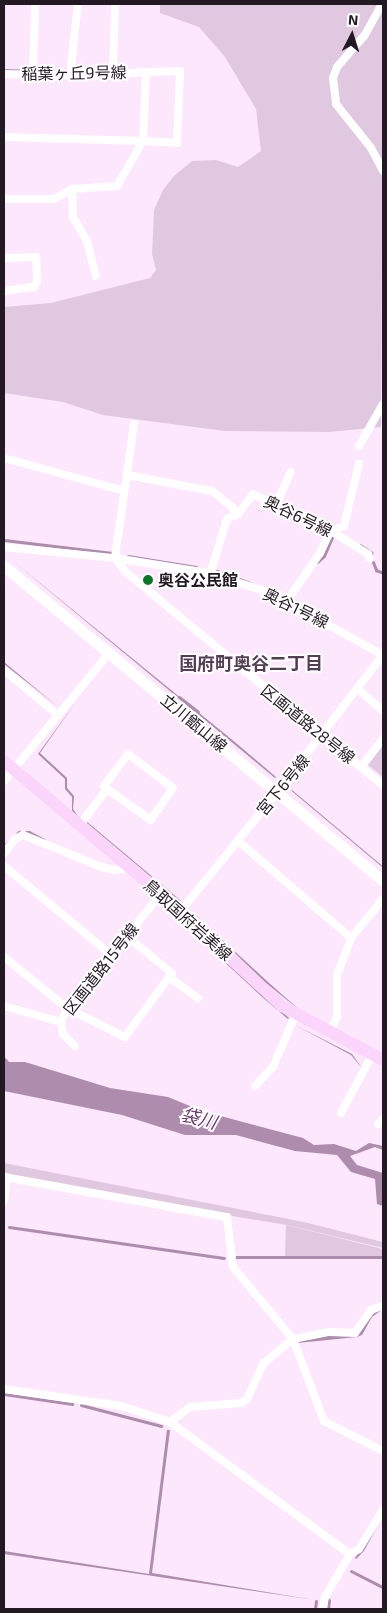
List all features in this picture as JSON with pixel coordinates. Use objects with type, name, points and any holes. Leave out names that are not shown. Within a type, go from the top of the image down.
[{"type":"main road","name":"鳥取国府岩美線","points":[[9,765],[161,894],[295,1016],[378,1058]]},
{"type":"street","points":[[33,75],[35,4]]},
{"type":"street","points":[[70,76],[78,4]]},
{"type":"street","points":[[113,74],[115,4]]},
{"type":"street","points":[[382,4],[364,36],[337,67],[333,78],[336,104],[371,148],[383,171]]},
{"type":"street","points":[[4,137],[177,143],[180,70],[146,72]]},
{"type":"street","name":"稲葉ヶ丘9号線","points":[[4,74],[70,76],[146,72],[143,141]]},
{"type":"street","points":[[4,199],[54,199],[72,189],[116,186],[143,141]]},
{"type":"street","points":[[72,189],[74,217],[87,241],[96,276]]},
{"type":"street","points":[[4,291],[34,287],[37,281],[36,258],[8,258]]},
{"type":"street","points":[[359,446],[383,404]]},
{"type":"street","points":[[4,547],[115,558],[134,424]]},
{"type":"street","points":[[4,458],[125,491]]},
{"type":"street","points":[[287,601],[320,553],[330,532],[340,529],[346,522],[359,464]]},
{"type":"street","points":[[276,505],[291,472]]},
{"type":"street","points":[[128,475],[212,491],[233,508],[235,516]]},
{"type":"street","name":"奥谷6号線","points":[[210,574],[227,519],[235,516],[253,494],[330,532],[368,554],[370,559]]},
{"type":"street","name":"奥谷1号線","points":[[115,558],[210,574],[287,601],[383,655]]},
{"type":"street","name":"区画道路28号線","points":[[115,558],[126,572],[383,785]]},
{"type":"street","name":"立川甑山線","points":[[4,566],[383,881]]},
{"type":"street","points":[[4,780],[9,765],[58,715],[109,653]]},
{"type":"street","name":"宮下6号線","points":[[180,912],[359,690],[383,655]]},
{"type":"street","points":[[4,670],[58,715]]},
{"type":"street","points":[[359,690],[383,710]]},
{"type":"street","points":[[361,767],[383,739]]},
{"type":"street","points":[[128,754],[173,788],[151,820],[107,789],[104,786],[128,754]]},
{"type":"street","points":[[80,825],[107,789]]},
{"type":"street","points":[[4,853],[15,839],[24,835],[102,867],[114,870],[130,868]]},
{"type":"street","points":[[238,841],[351,938]]},
{"type":"street","points":[[4,866],[110,954]]},
{"type":"street","name":"区画道路15号線","points":[[4,1006],[61,1022],[67,1008],[125,935],[161,894]]},
{"type":"street","points":[[330,1034],[337,1017],[337,975],[351,938],[383,898]]},
{"type":"street","points":[[4,956],[67,1008],[125,1037],[172,972],[125,935]]},
{"type":"street","points":[[169,977],[198,998]]},
{"type":"street","points":[[255,1086],[273,1067],[295,1016]]},
{"type":"street","points":[[61,1022],[63,1034],[75,1046]]},
{"type":"street","points":[[341,1113],[378,1058]]},
{"type":"street","points":[[4,1200],[5,1177],[227,1217],[233,1267],[293,1339],[324,1422],[383,1452]]},
{"type":"street","points":[[170,1422],[190,1407],[240,1403],[247,1399],[264,1364],[293,1339],[329,1332],[355,1333],[372,1309],[383,1306]]},
{"type":"street","points":[[4,1389],[122,1406],[170,1422],[350,1554]]},
{"type":"street","points":[[323,1609],[325,1597],[350,1554],[359,1549],[383,1510]]},
{"type":"shaded area","points":[[160,4],[383,4],[381,427],[329,432],[225,431],[103,415],[63,402],[4,393],[4,307],[51,303],[150,278],[156,270],[152,254],[154,210],[163,190],[174,176],[192,161],[216,160],[238,167],[261,151],[256,109],[225,57],[199,27],[160,13]]},
{"type":"shaded area","points":[[383,745],[383,777],[368,765]]},
{"type":"shaded area","points":[[4,1163],[304,1222],[383,1242],[383,1248],[287,1225],[159,1204],[4,1173]]},
{"type":"shaded area","points":[[286,1225],[383,1249],[383,1256],[285,1257]]},
{"type":"water","points":[[13,561],[236,743],[276,777],[275,778]]},
{"type":"water","points":[[4,662],[57,706],[4,664]]},
{"type":"water","points":[[76,702],[40,753],[67,778],[67,788],[74,796],[73,809],[80,819],[72,811],[72,797],[65,789],[65,779],[38,754]]},
{"type":"water","points":[[291,791],[383,866],[383,867]]},
{"type":"water","points":[[86,821],[181,901],[180,901]]},
{"type":"water","points":[[163,905],[289,1018],[261,996]]},
{"type":"water","points":[[190,910],[268,982],[303,1013],[266,983]]},
{"type":"water","points":[[295,1025],[352,1054],[362,1068],[351,1055]]},
{"type":"water","name":"袋川","points":[[4,1056],[9,1062],[25,1062],[110,1088],[168,1097],[202,1111],[303,1138],[314,1145],[334,1144],[356,1151],[369,1143],[383,1146],[383,1150],[375,1147],[350,1156],[357,1165],[383,1173],[383,1206],[377,1204],[375,1179],[351,1172],[337,1155],[295,1151],[236,1135],[185,1135],[122,1115],[4,1091]]},
{"type":"water","points":[[383,1309],[372,1317],[362,1335],[357,1337],[298,1343],[297,1340],[330,1335],[357,1335],[371,1315]]},
{"type":"water","points":[[167,1430],[170,1430],[152,1573],[315,1600],[4,1554],[4,1551],[149,1574]]},
{"type":"water","points":[[383,1516],[364,1551],[356,1559],[355,1558]]},
{"type":"waterway","points":[[4,70],[30,71]]},
{"type":"waterway","points":[[317,562],[324,556],[333,535]]},
{"type":"waterway","points":[[4,540],[112,553]]},
{"type":"waterway","points":[[360,545],[372,553]]},
{"type":"waterway","points":[[128,556],[196,567]]},
{"type":"waterway","points":[[373,562],[376,570],[383,573]]},
{"type":"waterway","points":[[217,571],[250,583]]},
{"type":"waterway","points":[[179,697],[198,712]]},
{"type":"waterway","points":[[4,846],[19,832],[29,832],[44,840]]},
{"type":"waterway","points":[[9,1227],[224,1258]]},
{"type":"waterway","points":[[234,1257],[383,1257]]},
{"type":"waterway","points":[[4,1394],[72,1404]]},
{"type":"waterway","points":[[81,1405],[161,1426]]},
{"type":"waterway","points":[[351,1571],[383,1587]]},
{"type":"waterway","points":[[328,1609],[329,1600]]},
{"type":"waterway","points":[[315,1609],[316,1601]]},
{"type":"place","name":"奥谷公民館","points":[[148,580]]},
{"type":"district","name":"国府町奥谷二丁目","points":[[251,663]]}]
